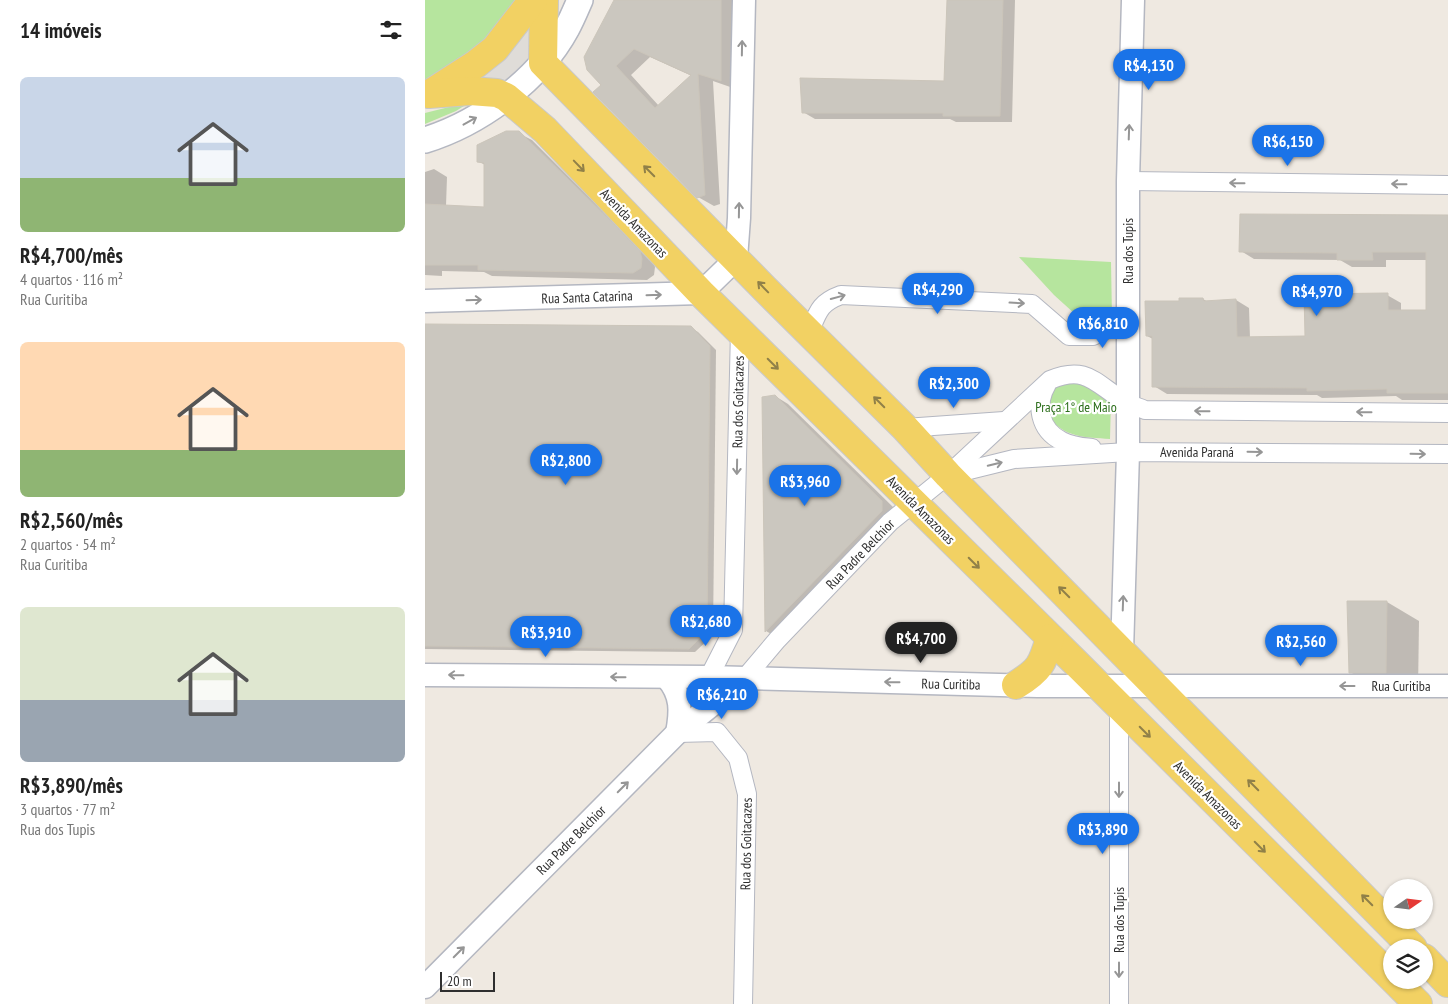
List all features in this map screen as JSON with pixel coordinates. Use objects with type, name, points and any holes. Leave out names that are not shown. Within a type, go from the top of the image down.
[{"type":"main road","points":[[427,95],[495,49],[533,0]]},
{"type":"main road","points":[[544,0],[543,63],[905,428],[948,475],[1404,939]]},
{"type":"main road","points":[[425,140],[448,133],[478,117],[527,80],[543,63],[567,29],[580,0]]},
{"type":"main road","name":"Avenida Amazonas","points":[[427,95],[470,91],[497,93],[506,97],[545,130],[701,293],[1050,638],[1112,692],[1383,969]]},
{"type":"main road","points":[[1016,685],[1032,675],[1043,661],[1050,638]]},
{"type":"main road","points":[[1433,967],[1448,983]]},
{"type":"main road","points":[[1403,989],[1418,1004]]},
{"type":"street","points":[[701,293],[736,259],[739,218],[744,0]]},
{"type":"street","name":"Rua dos Tupis","points":[[1123,652],[1128,452],[1128,181],[1133,0]]},
{"type":"street","points":[[1128,181],[1448,185]]},
{"type":"street","name":"Rua Santa Catarina","points":[[425,301],[701,293]]},
{"type":"street","points":[[809,333],[820,308],[829,300],[841,295],[1032,304],[1069,336],[1093,336],[1127,319]]},
{"type":"street","name":"Rua dos Goitacazes","points":[[709,677],[733,630],[740,330]]},
{"type":"street","name":"Avenida Paraná","points":[[915,504],[1050,380],[1062,375],[1074,374],[1090,377],[1128,403],[1145,410],[1448,413]]},
{"type":"street","points":[[1050,380],[1041,394],[1040,407],[1041,420],[1049,431],[1061,441],[1079,446],[1128,452]]},
{"type":"street","points":[[905,428],[1004,421]]},
{"type":"street","name":"Avenida Paraná","points":[[948,475],[1014,459],[1128,452],[1448,454]]},
{"type":"street","name":"Rua Padre Belchior","points":[[425,987],[677,733],[785,646],[896,528],[915,504]]},
{"type":"street","name":"Rua Curitiba","points":[[425,675],[709,677],[1016,685],[1112,692],[1154,685],[1448,686]]},
{"type":"street","points":[[667,678],[675,686],[680,700],[680,717],[677,733]]},
{"type":"street","name":"Rua dos Tupis","points":[[1112,692],[1119,1004]]},
{"type":"street","name":"Rua dos Goitacazes","points":[[677,733],[717,732],[738,758],[747,794],[743,1004]]},
{"type":"green space","points":[[425,0],[520,0],[469,58],[425,83]]},
{"type":"green space","points":[[467,104],[456,111],[425,124],[425,113]]},
{"type":"green space","points":[[1019,257],[1111,262],[1112,318],[1075,314],[1054,295]]},
{"type":"green space","name":"Praça 1° de Maio","points":[[1060,382],[1088,382],[1111,400],[1110,439],[1076,435],[1061,429],[1054,423],[1048,416],[1051,387]]},
{"type":"shaded area","points":[[531,19],[535,57],[509,84],[472,78]]},
{"type":"building","points":[[614,0],[721,0],[721,81],[698,74],[705,195],[697,198],[593,92],[601,85],[587,70],[584,57]],"holes":[[[634,49],[691,75],[655,108],[616,66]]]},
{"type":"building","points":[[947,0],[1003,0],[1000,116],[943,116],[943,113],[802,113],[800,78],[944,81]]},
{"type":"building","points":[[506,131],[519,131],[614,224],[640,251],[642,259],[641,268],[633,273],[478,270],[478,265],[425,265],[425,204],[484,207],[484,163],[477,162],[477,145]]},
{"type":"building","points":[[1240,214],[1448,215],[1448,393],[1387,393],[1387,389],[1307,391],[1307,388],[1152,387],[1152,336],[1146,336],[1145,301],[1179,301],[1179,298],[1203,298],[1204,301],[1236,299],[1237,337],[1305,336],[1304,294],[1388,293],[1388,310],[1426,310],[1426,252],[1372,252],[1373,260],[1337,260],[1337,253],[1239,252]]},
{"type":"building","points":[[425,324],[691,326],[710,346],[707,631],[689,649],[425,646]]},
{"type":"building","points":[[775,395],[882,501],[882,511],[765,632],[762,397]]},
{"type":"building","points":[[1347,601],[1387,601],[1386,673],[1349,673]]}]
